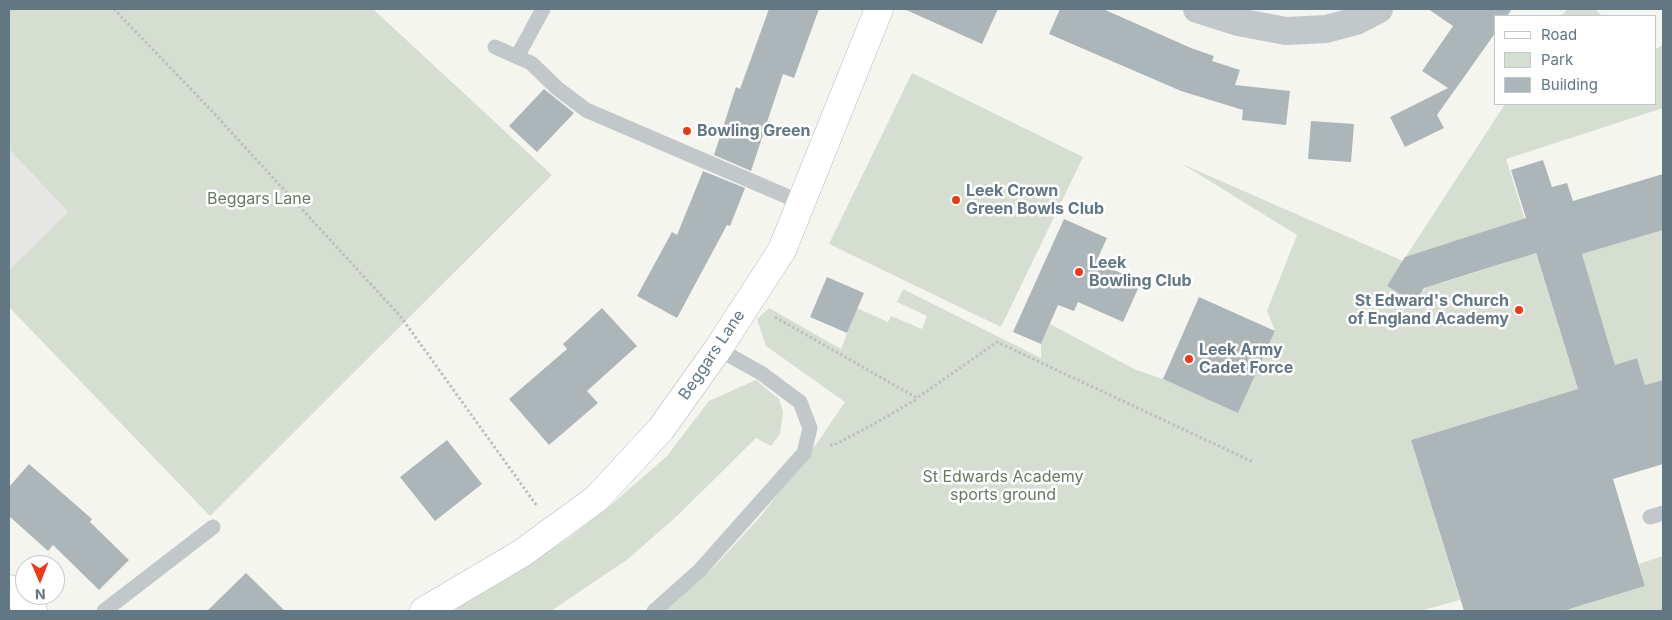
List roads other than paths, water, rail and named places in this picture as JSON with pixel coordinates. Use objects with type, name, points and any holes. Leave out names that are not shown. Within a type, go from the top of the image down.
[{"type":"street","name":"Beggars Lane","points":[[428,610],[522,553],[596,499],[660,429],[718,349],[782,250],[879,9]]},
{"type":"street","points":[[1197,9],[1238,22],[1286,31],[1326,29],[1356,21],[1379,9]]},
{"type":"street","points":[[9,589],[33,611]]},
{"type":"lane","points":[[517,57],[543,9]]},
{"type":"lane","points":[[495,47],[531,63],[557,88],[586,110],[800,202]]},
{"type":"lane","points":[[654,611],[700,570],[804,453],[807,441],[810,428],[800,402],[761,373],[718,349]]},
{"type":"lane","points":[[104,611],[213,528]]},
{"type":"place","name":"Bowling Green","points":[[687,131]]},
{"type":"place","name":"Leek Crown Green Bowls Club","points":[[956,200]]},
{"type":"place","name":"Leek Bowling Club","points":[[1079,272]]},
{"type":"place","name":"St Edward's Church of England Academy","points":[[1519,310]]},
{"type":"place","name":"Leek Army Cadet Force","points":[[1189,359]]},
{"type":"park label","name":"St Edwards Academy sports ground","points":[[1003,486]]}]
